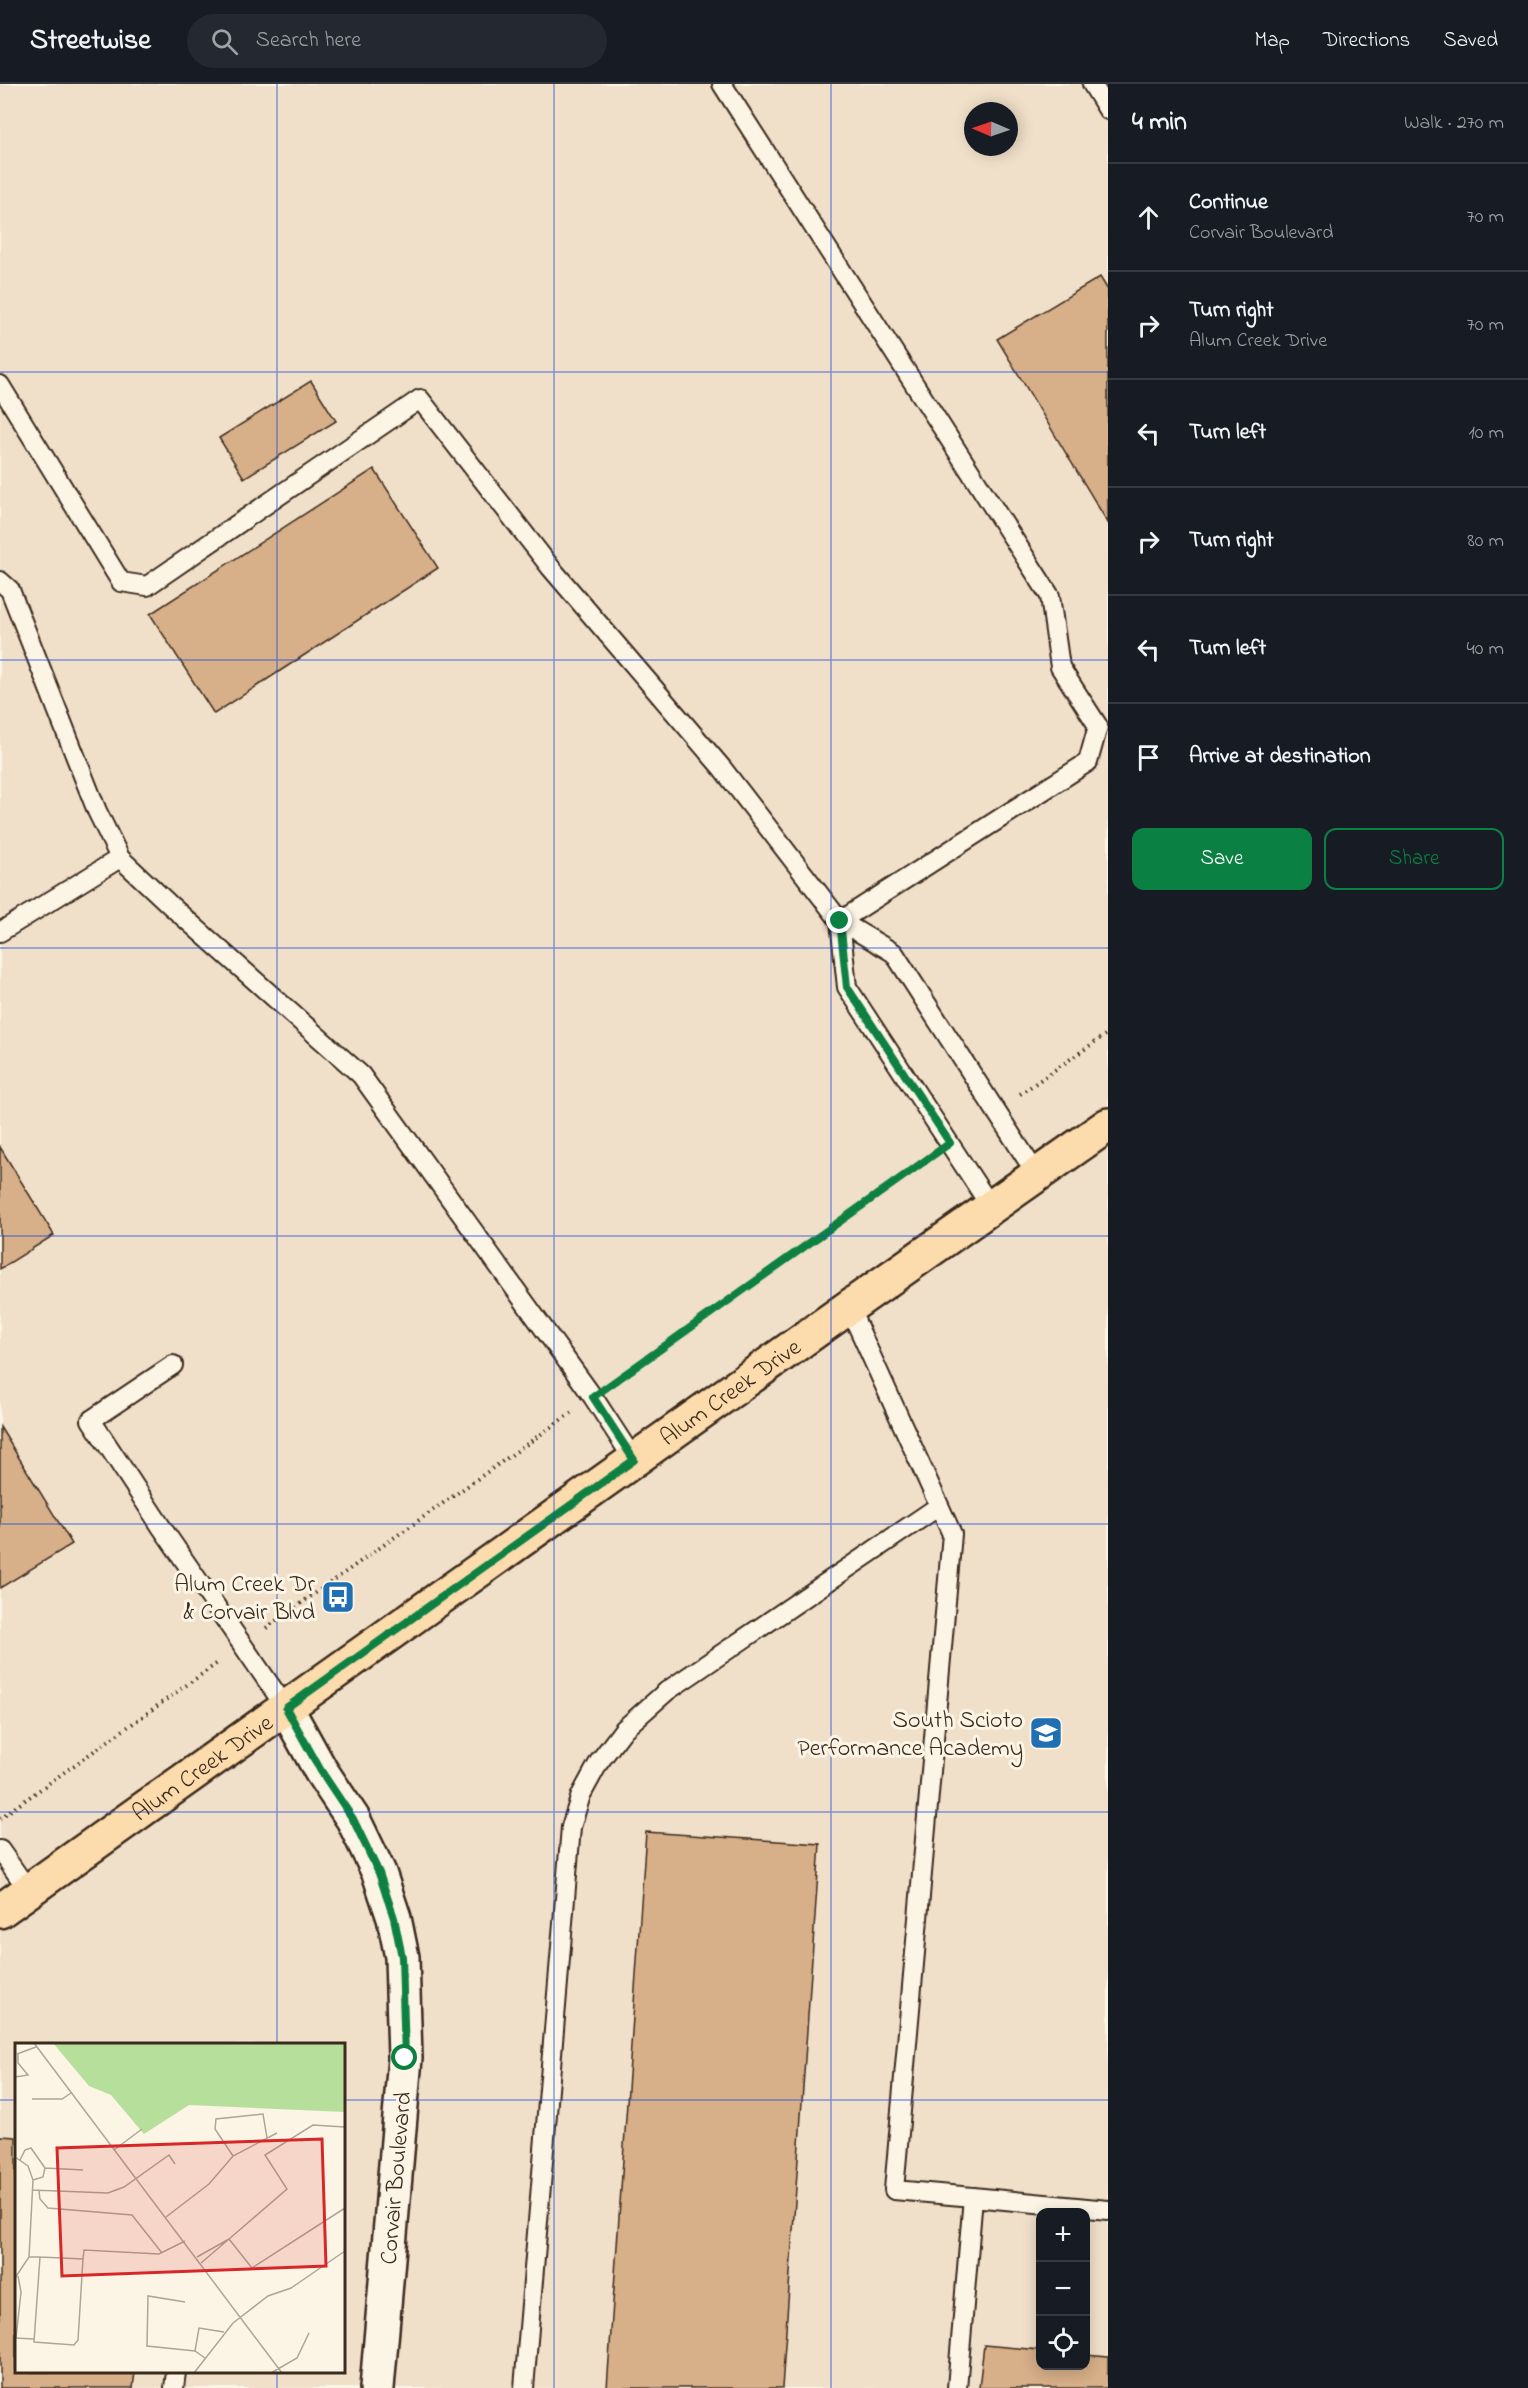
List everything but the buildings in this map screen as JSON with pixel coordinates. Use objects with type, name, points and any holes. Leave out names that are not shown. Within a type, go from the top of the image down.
[{"type":"main road","name":"Alum Creek Drive","points":[[0,1911],[1108,1125]]},
{"type":"street","name":"Corvair Boulevard","points":[[286,1708],[321,1771],[353,1819],[379,1873],[394,1918],[402,1957],[405,2058],[377,2388]]},
{"type":"lane","points":[[722,84],[1050,596],[1060,667],[1098,726],[1088,762],[840,921]]},
{"type":"lane","points":[[1092,84],[1108,110]]},
{"type":"lane","points":[[0,385],[121,582],[147,586],[420,399],[551,568],[722,768],[840,921],[894,953],[1037,1175]]},
{"type":"lane","points":[[0,581],[10,590],[97,811],[120,858],[361,1075],[593,1397],[634,1460]]},
{"type":"lane","points":[[0,932],[120,858]]},
{"type":"lane","points":[[840,921],[847,987],[991,1207]]},
{"type":"lane","points":[[849,1307],[952,1534],[894,2190],[1108,2210]]},
{"type":"lane","points":[[173,1365],[91,1420],[286,1708]]},
{"type":"lane","points":[[524,2388],[571,1827],[581,1795],[599,1762],[624,1729],[667,1691],[939,1506]]},
{"type":"lane","points":[[0,1850],[29,1890]]},
{"type":"lane","points":[[957,2388],[973,2197]]},
{"type":"lane","points":[[174,2388],[176,2373]]},
{"type":"path","points":[[996,1111],[1108,1033]]},
{"type":"path","points":[[0,1818],[950,1143]]},
{"type":"shaded area","points":[[0,84],[1108,84],[1108,2388],[0,2388]]},
{"type":"place","name":"Alum Creek Dr & Corvair Blvd","points":[[338,1597]]},
{"type":"place","name":"South Scioto Performance Academy","points":[[1046,1733]]},
{"type":"route","points":[[405,2058],[402,1957],[394,1918],[379,1873],[353,1819],[321,1771],[286,1708],[634,1460],[593,1397],[950,1143],[847,987],[840,921]]}]
